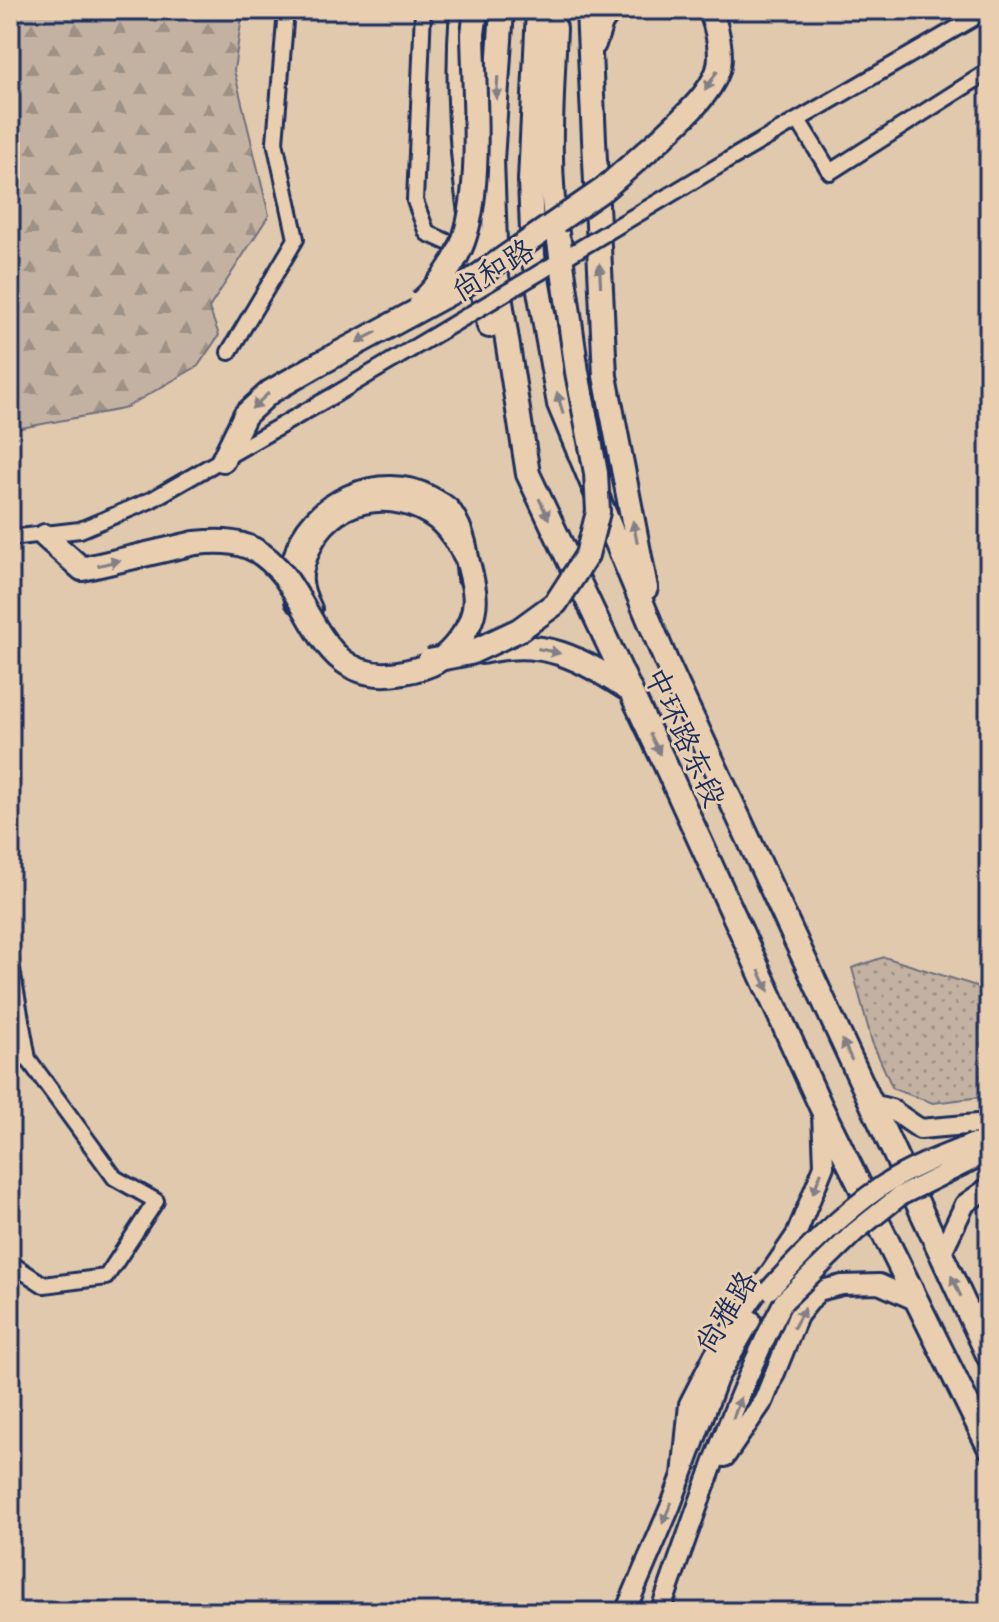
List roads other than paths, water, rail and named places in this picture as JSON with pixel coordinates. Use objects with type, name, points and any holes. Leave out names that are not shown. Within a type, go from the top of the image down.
[{"type":"highway","points":[[462,10],[459,128],[474,249],[500,383],[528,474]]},
{"type":"highway","points":[[403,318],[430,293],[449,268],[465,237],[473,183],[473,34],[476,10]]},
{"type":"highway","name":"中环路东段","points":[[502,10],[492,160],[496,270],[528,474],[821,1107],[989,1447]]},
{"type":"highway","name":"中环路东段","points":[[538,10],[530,181],[533,256],[559,404],[655,636],[989,1357]]},
{"type":"highway","points":[[588,10],[605,376],[655,636]]},
{"type":"highway","points":[[590,56],[601,23],[610,10]]},
{"type":"highway","points":[[223,460],[245,415],[270,392],[465,285],[604,189],[663,137],[698,101],[718,72],[718,46],[710,10]]},
{"type":"highway","points":[[530,181],[556,19]]},
{"type":"highway","points":[[45,536],[82,569],[195,543],[221,540],[253,549],[276,567],[317,632],[344,663],[368,674],[397,674],[432,667],[454,648],[473,622],[475,589],[467,559],[453,534],[436,518],[400,501],[366,501],[333,513],[312,537],[301,567],[300,589],[316,618],[342,652],[364,662],[394,667],[429,661],[470,653],[519,630],[556,603],[587,555],[598,512],[596,473],[577,372],[552,192],[551,115],[556,19]]},
{"type":"highway","points":[[429,661],[441,654],[451,640],[466,607],[470,583],[467,544],[449,509],[418,492],[390,486],[344,499],[315,520],[296,556],[293,579],[301,620],[316,646],[334,663],[367,678],[398,680],[509,646],[542,649],[575,657],[630,691]]},
{"type":"main road","points":[[872,1104],[891,1109],[920,1129],[989,1123]]},
{"type":"main road","points":[[682,1476],[689,1404],[714,1355],[796,1235],[824,1166],[821,1107]]},
{"type":"main road","name":"尚雅路","points":[[625,1612],[682,1476],[718,1378],[769,1290],[839,1219],[884,1185],[936,1158],[981,1151]]},
{"type":"main road","name":"尚雅路","points":[[660,1612],[762,1343],[784,1301],[855,1232],[900,1196],[981,1151]]},
{"type":"main road","points":[[941,1254],[965,1204],[989,1187]]},
{"type":"main road","points":[[707,1483],[764,1400],[798,1316],[818,1291],[842,1285],[879,1284],[917,1301]]},
{"type":"street","points":[[229,352],[296,239],[275,142],[286,10]]},
{"type":"street","points":[[423,10],[415,201],[427,233],[466,251],[474,249]]},
{"type":"street","name":"尚和路","points":[[10,538],[80,530],[166,493],[988,10]]},
{"type":"street","points":[[798,120],[830,172],[989,71]]},
{"type":"street","points":[[989,253],[989,259]]},
{"type":"street","points":[[10,958],[28,1059],[115,1178],[156,1201],[106,1277],[44,1285],[10,1263]]}]
